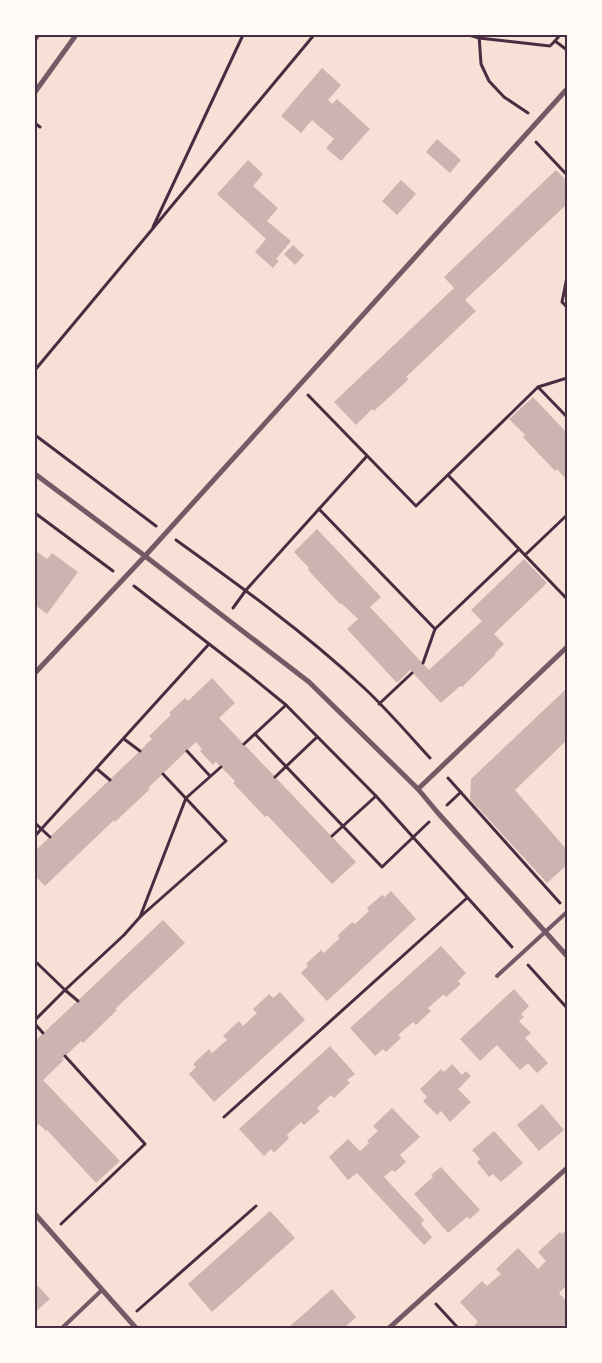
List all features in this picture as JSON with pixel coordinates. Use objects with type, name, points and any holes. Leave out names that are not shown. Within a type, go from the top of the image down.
[{"type":"street","points":[[35,39],[38,35]]},
{"type":"street","points":[[35,92],[76,35]]},
{"type":"street","points":[[35,673],[166,533],[567,89]]},
{"type":"street","points":[[35,474],[309,682],[418,789],[567,956]]},
{"type":"street","points":[[418,789],[567,646]]},
{"type":"street","points":[[390,1328],[567,1168]]},
{"type":"street","points":[[35,1214],[136,1328]]},
{"type":"lane","points":[[497,976],[567,912]]},
{"type":"lane","points":[[62,1328],[102,1290]]},
{"type":"path","points":[[151,231],[242,35]]},
{"type":"path","points":[[35,370],[314,35]]},
{"type":"path","points":[[469,35],[550,46],[560,35]]},
{"type":"path","points":[[478,36],[481,64],[489,82],[504,97],[538,121]]},
{"type":"path","points":[[555,40],[567,50]]},
{"type":"path","points":[[36,124],[40,127]]},
{"type":"path","points":[[528,133],[567,175]]},
{"type":"path","points":[[567,277],[562,302],[567,307]]},
{"type":"path","points":[[298,386],[416,506],[538,387],[567,378]]},
{"type":"path","points":[[538,387],[567,417]]},
{"type":"path","points":[[35,435],[246,590],[307,638],[363,687],[440,768],[560,904]]},
{"type":"path","points":[[225,618],[246,590],[367,456]]},
{"type":"path","points":[[448,475],[567,599]]},
{"type":"path","points":[[319,508],[435,629]]},
{"type":"path","points":[[35,513],[124,578],[286,705],[376,796],[567,1008]]},
{"type":"path","points":[[525,555],[567,515]]},
{"type":"path","points":[[423,663],[435,629],[519,549]]},
{"type":"path","points":[[35,836],[209,644]]},
{"type":"path","points":[[379,704],[412,673]]},
{"type":"path","points":[[244,744],[286,705]]},
{"type":"path","points":[[255,734],[382,867],[461,792]]},
{"type":"path","points":[[275,777],[317,736]]},
{"type":"path","points":[[124,739],[140,751]]},
{"type":"path","points":[[187,751],[210,776]]},
{"type":"path","points":[[140,917],[186,798],[221,767]]},
{"type":"path","points":[[97,769],[110,780]]},
{"type":"path","points":[[35,1020],[124,935],[140,917],[226,841],[163,774]]},
{"type":"path","points":[[332,836],[376,796]]},
{"type":"path","points":[[35,823],[50,837]]},
{"type":"path","points":[[224,1117],[467,898]]},
{"type":"path","points":[[35,964],[37,963],[78,1000]]},
{"type":"path","points":[[35,1024],[43,1033]]},
{"type":"path","points":[[51,1233],[146,1144],[65,1056]]},
{"type":"path","points":[[128,1319],[256,1206]]},
{"type":"path","points":[[427,1294],[458,1328]]},
{"type":"building","points":[[322,68],[341,85],[328,100],[332,104],[337,99],[370,129],[341,161],[326,148],[334,139],[312,120],[301,133],[281,116]]},
{"type":"building","points":[[437,139],[461,160],[450,173],[426,152]]},
{"type":"building","points":[[248,160],[263,174],[253,186],[278,208],[267,221],[291,241],[276,259],[279,261],[273,268],[255,252],[266,239],[217,194]]},
{"type":"building","points":[[556,170],[567,181],[567,204],[465,300],[476,311],[406,377],[409,379],[374,411],[372,409],[356,425],[334,402],[454,288],[444,277]]},
{"type":"building","points":[[401,180],[416,194],[397,215],[382,201]]},
{"type":"building","points":[[293,245],[304,255],[295,265],[284,254]]},
{"type":"building","points":[[533,397],[567,433],[567,480],[557,469],[555,471],[509,419]]},
{"type":"building","points":[[317,529],[381,597],[370,607],[429,670],[482,621],[471,610],[524,559],[547,583],[494,634],[504,644],[496,654],[462,687],[460,686],[441,703],[410,670],[397,683],[347,629],[358,619],[340,604],[294,552]]},
{"type":"building","points":[[36,551],[47,559],[52,553],[78,572],[47,614],[35,605]]},
{"type":"building","points":[[212,678],[235,703],[219,718],[356,862],[332,884],[267,815],[265,817],[233,783],[235,781],[216,762],[213,765],[200,751],[202,749],[196,742],[148,788],[150,789],[115,822],[114,820],[45,886],[35,876],[35,851],[152,739],[149,736],[171,715],[169,713],[185,698],[188,701]]},
{"type":"building","points":[[565,690],[567,692],[567,740],[515,790],[567,850],[567,865],[547,883],[470,799],[471,779]]},
{"type":"building","points":[[391,891],[416,919],[327,1001],[301,973],[308,966],[306,964],[321,950],[324,953],[340,938],[337,936],[352,922],[355,924],[369,911],[367,908],[382,895],[385,897]]},
{"type":"building","points":[[163,920],[185,943],[115,1009],[117,1010],[83,1043],[81,1041],[62,1059],[64,1060],[43,1080],[120,1161],[96,1183],[47,1130],[39,1124],[36,1127],[35,1125],[35,1041]]},
{"type":"building","points":[[441,946],[466,973],[458,981],[461,984],[446,997],[444,994],[428,1008],[431,1011],[416,1025],[413,1022],[398,1035],[401,1038],[386,1052],[383,1049],[375,1056],[350,1028]]},
{"type":"building","points":[[514,989],[529,1006],[521,1014],[524,1017],[519,1021],[531,1033],[525,1038],[548,1063],[537,1073],[528,1063],[520,1070],[497,1045],[480,1061],[460,1039]]},
{"type":"building","points":[[280,992],[305,1020],[214,1102],[189,1074],[196,1067],[193,1064],[209,1049],[212,1053],[227,1040],[223,1036],[239,1021],[243,1026],[257,1013],[253,1009],[269,994],[273,998]]},
{"type":"building","points":[[330,1046],[355,1074],[347,1080],[350,1083],[334,1098],[331,1095],[317,1108],[320,1111],[304,1125],[301,1122],[287,1135],[289,1138],[274,1153],[271,1149],[264,1156],[239,1129]]},
{"type":"building","points":[[452,1064],[462,1075],[466,1071],[471,1076],[458,1089],[471,1102],[450,1122],[441,1111],[437,1115],[423,1101],[427,1097],[420,1089],[441,1069],[444,1072]]},
{"type":"building","points":[[542,1104],[564,1130],[539,1151],[517,1125]]},
{"type":"building","points":[[392,1108],[420,1137],[400,1155],[406,1162],[395,1172],[392,1170],[384,1177],[424,1220],[421,1224],[432,1237],[424,1245],[357,1173],[348,1180],[329,1157],[348,1139],[360,1151],[378,1131],[373,1126]]},
{"type":"building","points":[[494,1131],[523,1163],[501,1182],[493,1174],[489,1177],[477,1162],[480,1159],[472,1150]]},
{"type":"building","points":[[441,1167],[480,1210],[470,1219],[467,1217],[448,1233],[414,1194]]},
{"type":"building","points":[[270,1211],[295,1238],[212,1312],[188,1284]]},
{"type":"building","points":[[567,1229],[567,1285],[559,1293],[567,1302],[567,1323],[561,1328],[472,1328],[478,1322],[460,1302],[482,1281],[487,1286],[501,1274],[496,1269],[518,1248],[538,1269],[546,1261],[538,1252],[560,1232],[562,1234]]},
{"type":"building","points":[[35,1283],[50,1299],[35,1312]]},
{"type":"building","points":[[332,1289],[356,1317],[344,1328],[288,1328]]}]
